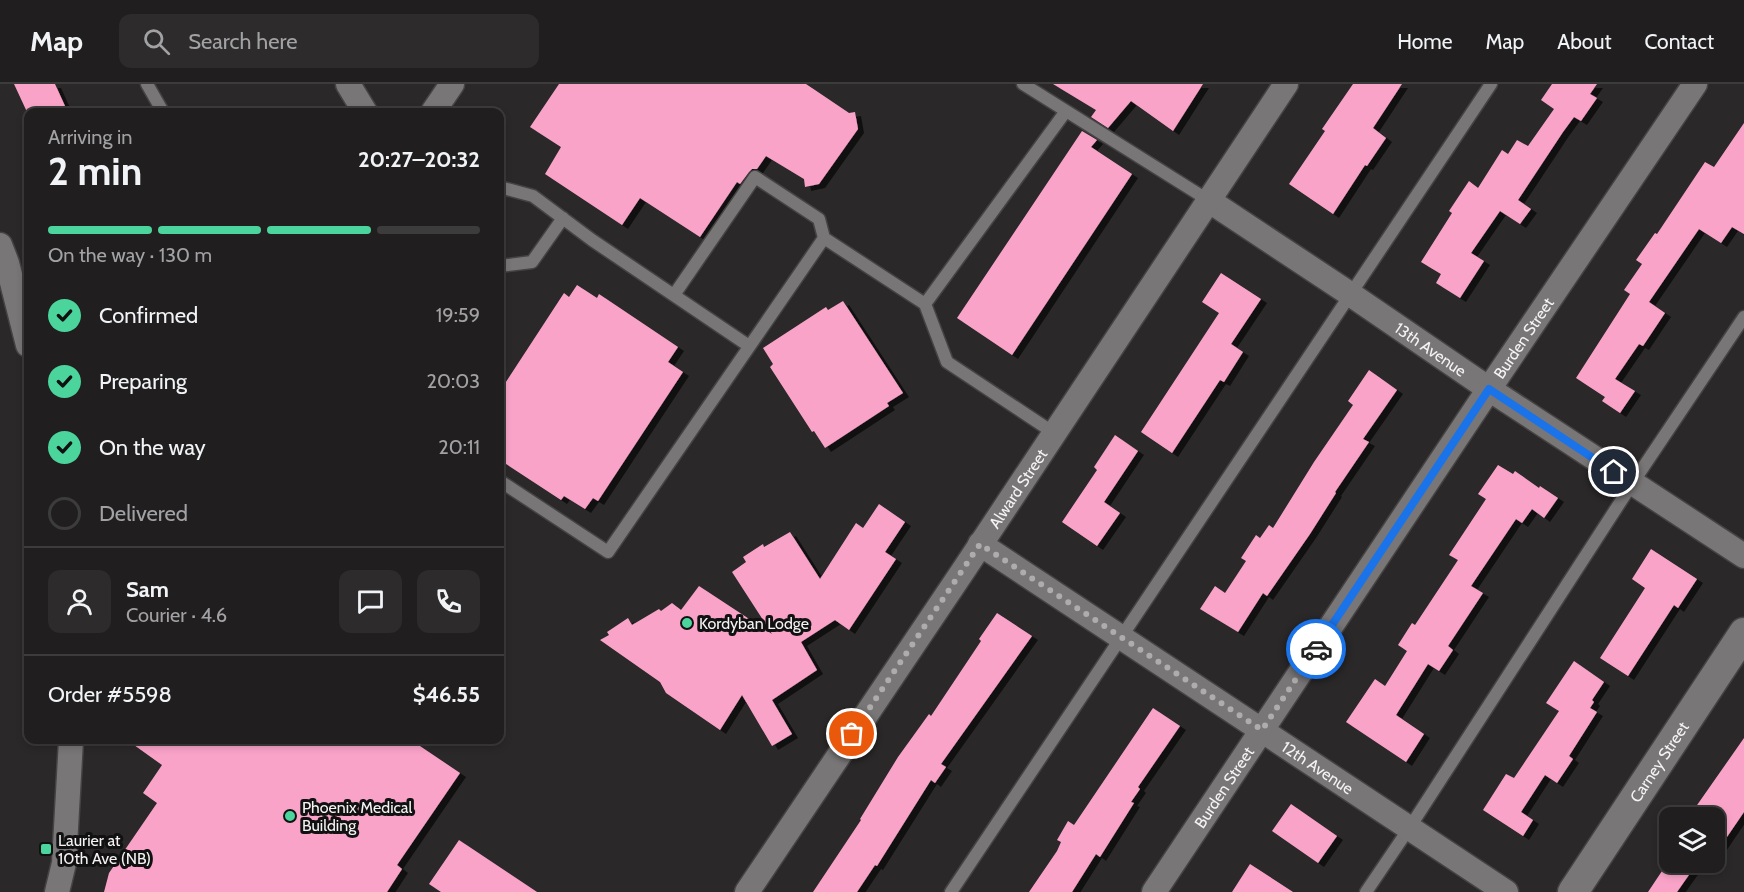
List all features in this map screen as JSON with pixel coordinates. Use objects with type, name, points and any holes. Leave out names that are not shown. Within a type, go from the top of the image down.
[{"type":"street","points":[[348,84],[363,108]]},
{"type":"street","points":[[436,108],[452,84]]},
{"type":"street","name":"Alward Street","points":[[747,892],[1286,84]]},
{"type":"street","name":"Burden Street","points":[[1154,892],[1695,84]]},
{"type":"street","name":"13th Avenue","points":[[1208,200],[1632,484],[1744,556]]},
{"type":"street","points":[[0,245],[24,329]]},
{"type":"street","name":"12th Avenue","points":[[980,544],[1506,892]]},
{"type":"street","name":"Carney Street","points":[[1573,892],[1744,633]]},
{"type":"street","points":[[57,892],[64,863],[70,744]]},
{"type":"lane","points":[[147,84],[161,108]]},
{"type":"lane","points":[[1023,84],[1208,200]]},
{"type":"lane","points":[[951,892],[1491,84]]},
{"type":"lane","points":[[924,304],[1066,111]]},
{"type":"lane","points":[[674,296],[755,177],[819,219],[824,238],[924,304],[947,362],[1054,433]]},
{"type":"lane","points":[[504,188],[533,196],[592,240],[749,346]]},
{"type":"lane","points":[[504,266],[532,262],[563,218]]},
{"type":"lane","points":[[504,484],[608,552],[824,238]]},
{"type":"lane","points":[[1366,892],[1632,484],[1744,317]]},
{"type":"building","points":[[14,84],[55,84],[65,106],[61,108],[25,108]]},
{"type":"building","points":[[559,84],[806,84],[849,113],[855,112],[858,129],[819,184],[805,187],[804,179],[766,156],[757,169],[752,169],[740,184],[737,182],[700,237],[640,198],[622,225],[545,174],[561,147],[530,127]]},
{"type":"building","points":[[1053,84],[1203,84],[1173,131],[1131,101],[1108,128],[1091,117],[1096,110]]},
{"type":"building","points":[[1353,84],[1402,84],[1373,128],[1386,138],[1333,214],[1289,184],[1325,131],[1322,129]]},
{"type":"building","points":[[1552,84],[1597,84],[1590,94],[1597,98],[1581,121],[1574,117],[1518,200],[1531,209],[1520,224],[1500,211],[1471,253],[1484,261],[1460,298],[1436,283],[1441,274],[1421,262],[1452,213],[1449,211],[1469,181],[1478,188],[1502,150],[1508,154],[1517,140],[1528,146],[1554,109],[1541,100]]},
{"type":"building","points":[[1744,123],[1744,234],[1732,227],[1721,243],[1699,229],[1649,302],[1665,313],[1643,346],[1639,344],[1615,379],[1635,391],[1620,413],[1602,401],[1605,397],[1576,378],[1630,294],[1624,290],[1642,264],[1636,260],[1655,233],[1657,234],[1705,162],[1714,167]]},
{"type":"building","points":[[1082,131],[1097,140],[1091,147],[1132,174],[1012,355],[957,318]]},
{"type":"building","points":[[1221,273],[1261,299],[1231,344],[1243,352],[1224,382],[1220,380],[1172,453],[1141,432],[1219,313],[1202,302]]},
{"type":"building","points":[[577,285],[597,298],[599,294],[678,347],[668,362],[683,372],[598,501],[593,498],[585,509],[564,496],[561,500],[504,463],[504,385],[564,293],[569,297]]},
{"type":"building","points":[[843,301],[903,393],[887,403],[889,406],[825,448],[770,367],[773,364],[763,348],[826,307],[828,310]]},
{"type":"building","points":[[1369,370],[1397,390],[1363,439],[1369,442],[1310,534],[1267,596],[1263,593],[1238,632],[1200,609],[1215,586],[1225,593],[1246,561],[1241,558],[1256,535],[1260,538],[1269,525],[1273,528],[1353,405],[1348,401]]},
{"type":"building","points":[[1115,435],[1138,451],[1104,502],[1120,513],[1097,546],[1062,522],[1097,470],[1094,467]]},
{"type":"building","points":[[1498,465],[1513,474],[1515,471],[1558,498],[1544,518],[1532,509],[1522,523],[1516,519],[1471,586],[1483,593],[1448,646],[1453,650],[1439,671],[1428,664],[1396,715],[1424,734],[1406,762],[1346,722],[1375,679],[1385,686],[1407,651],[1398,645],[1412,623],[1415,625],[1458,560],[1449,555],[1486,499],[1478,494]]},
{"type":"building","name":"Kordyban Lodge","points":[[879,504],[905,522],[885,552],[896,559],[849,630],[835,620],[801,642],[817,670],[772,700],[792,734],[772,746],[742,695],[720,730],[666,693],[660,682],[600,640],[609,635],[607,632],[628,618],[632,625],[672,603],[681,610],[699,586],[772,634],[732,572],[746,562],[743,557],[763,544],[764,547],[790,532],[820,579],[856,523],[863,528]]},
{"type":"building","points":[[1651,549],[1697,579],[1678,608],[1674,605],[1628,676],[1600,658],[1645,588],[1632,579]]},
{"type":"building","points":[[997,613],[1032,636],[941,764],[946,767],[935,783],[931,780],[877,866],[875,865],[857,892],[813,892],[861,820],[898,757],[929,714],[931,716]]},
{"type":"building","points":[[1574,661],[1604,682],[1592,700],[1594,702],[1590,708],[1597,712],[1569,756],[1573,759],[1557,783],[1545,775],[1521,812],[1533,820],[1523,836],[1483,810],[1506,774],[1514,778],[1559,711],[1546,703]]},
{"type":"building","points":[[1153,708],[1180,726],[1138,787],[1140,789],[1131,802],[1134,803],[1100,857],[1096,854],[1072,892],[1029,892],[1057,851],[1061,842],[1057,840],[1068,821],[1074,825]]},
{"type":"building","points":[[1744,738],[1744,812],[1725,840],[1725,807],[1696,807]]},
{"type":"building","name":"Phoenix Medical Building","points":[[133,744],[417,744],[460,773],[397,865],[402,869],[387,892],[104,892],[109,873],[157,803],[143,793],[162,765]]},
{"type":"building","points":[[1291,804],[1337,836],[1318,863],[1272,831]]},
{"type":"building","points":[[459,840],[537,892],[441,892],[429,884]]},
{"type":"building","points":[[1250,864],[1293,892],[1232,892]]},
{"type":"building","points":[[1661,873],[1690,873],[1677,892],[1648,892]]},
{"type":"way so far","points":[[852,734],[980,544],[1262,730],[1316,649]]},
{"type":"place","name":"Kordyban Lodge","points":[[687,623]]},
{"type":"place","name":"Phoenix Medical Building","points":[[290,816]]},
{"type":"place","name":"Laurier at 10th Ave (NB)","points":[[46,849]]},
{"type":"route","points":[[1316,649],[1489,389],[1614,472]]}]
